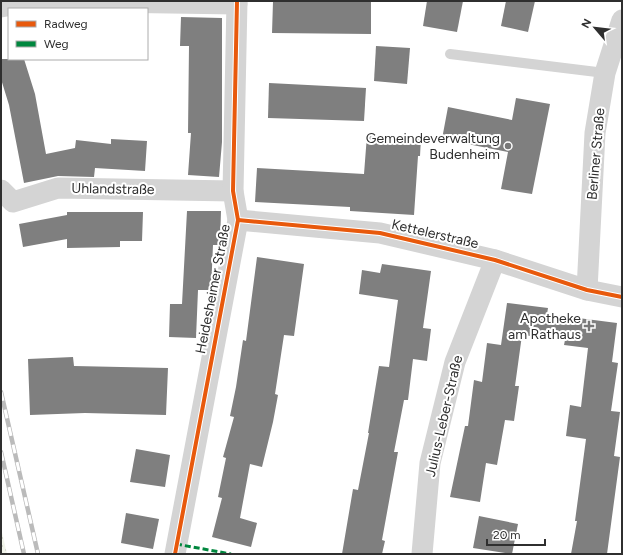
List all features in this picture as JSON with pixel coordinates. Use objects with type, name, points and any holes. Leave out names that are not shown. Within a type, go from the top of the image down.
[{"type":"street","points":[[1,7],[36,1],[237,3]]},
{"type":"street","name":"Heidesheimer Straße","points":[[175,554],[238,220],[233,191],[237,3]]},
{"type":"street","name":"Berliner Straße","points":[[587,290],[595,133],[605,73],[622,20]]},
{"type":"street","name":"Uhlandstraße","points":[[1,190],[13,202],[58,188],[233,191]]},
{"type":"street","name":"Kettelerstraße","points":[[238,220],[380,233],[495,260],[587,290],[622,297]]},
{"type":"street","name":"Julius-Leber-Straße","points":[[422,554],[430,464],[455,362],[495,260]]},
{"type":"lane","points":[[450,54],[605,73]]},
{"type":"shaded area","points":[[1,528],[7,554],[1,554]]},
{"type":"building","points":[[273,1],[371,1],[371,34],[272,33]]},
{"type":"building","points":[[427,1],[463,1],[457,32],[423,26]]},
{"type":"building","points":[[506,1],[535,1],[528,32],[501,26]]},
{"type":"building","points":[[181,17],[222,18],[222,142],[219,177],[188,175],[191,133],[188,133],[189,46],[180,46]]},
{"type":"building","points":[[376,46],[410,48],[407,84],[374,81]]},
{"type":"building","points":[[1,59],[24,60],[35,94],[46,154],[75,148],[76,140],[111,144],[111,139],[147,141],[145,171],[95,168],[94,177],[58,176],[24,183],[9,105],[1,79]]},
{"type":"building","points":[[269,83],[366,88],[364,121],[268,118]]},
{"type":"building","name":"Gemeindeverwaltung Budenheim","points":[[516,98],[550,104],[532,194],[501,189],[508,152],[442,139],[448,107],[512,120]]},
{"type":"building","points":[[367,135],[421,138],[420,156],[418,156],[414,215],[350,211],[350,207],[255,202],[257,168],[364,174]]},
{"type":"building","points":[[187,211],[221,211],[220,245],[213,245],[211,290],[198,290],[196,338],[169,337],[170,304],[182,304]]},
{"type":"building","points":[[67,212],[143,212],[142,241],[120,241],[120,247],[67,248],[67,239],[23,247],[19,224],[67,215]]},
{"type":"building","points":[[257,257],[304,264],[294,336],[284,335],[275,394],[278,395],[262,467],[250,464],[240,518],[257,523],[251,547],[212,537],[222,498],[218,497],[226,458],[223,457],[234,417],[230,416],[243,340],[246,341]]},
{"type":"building","points":[[382,264],[431,271],[423,328],[431,329],[427,361],[413,359],[408,400],[404,400],[394,452],[398,452],[382,540],[385,541],[382,554],[342,554],[353,489],[358,490],[369,433],[379,366],[389,367],[398,300],[359,294],[362,270],[380,273]]},
{"type":"building","points":[[507,303],[548,308],[547,314],[617,323],[612,362],[618,363],[611,411],[620,412],[614,456],[620,457],[607,554],[571,554],[577,521],[575,521],[586,439],[566,436],[570,405],[581,407],[588,348],[564,345],[565,340],[522,335],[515,386],[519,386],[514,421],[505,420],[497,465],[486,463],[480,502],[450,497],[465,426],[468,426],[474,380],[482,382],[487,343],[501,345]]},
{"type":"building","points":[[73,357],[74,366],[168,368],[166,415],[85,413],[30,415],[28,359]]},
{"type":"building","points":[[136,449],[170,455],[165,487],[130,482]]},
{"type":"building","points":[[126,513],[159,519],[153,549],[121,543]]},
{"type":"building","points":[[479,516],[518,524],[512,554],[473,548]]},
{"type":"railway","points":[[1,392],[38,554]]},
{"type":"railway","points":[[1,452],[24,554]]},
{"type":"marked path","points":[[176,544],[231,554]]},
{"type":"cycle path","points":[[175,554],[238,220],[233,191],[237,1]]},
{"type":"cycle path","points":[[238,220],[380,233],[495,260],[587,290],[622,297]]},
{"type":"place","name":"Gemeindeverwaltung Budenheim","points":[[508,146]]},
{"type":"place","name":"Apotheke am Rathaus","points":[[589,326]]}]
